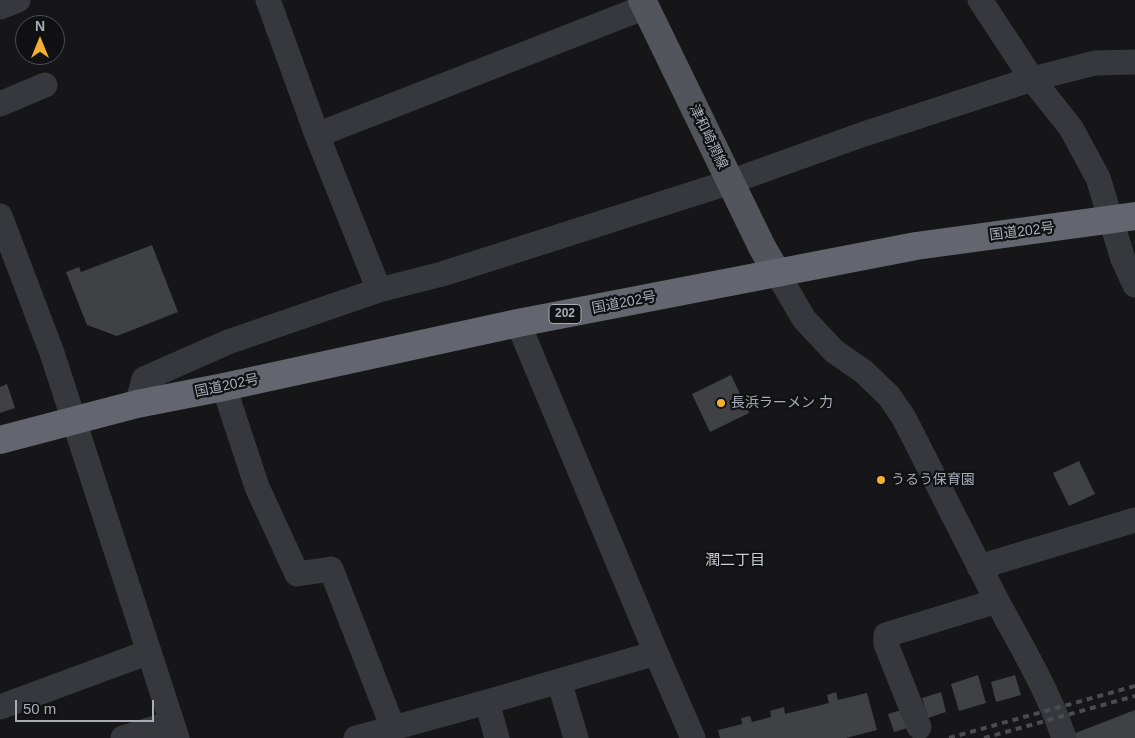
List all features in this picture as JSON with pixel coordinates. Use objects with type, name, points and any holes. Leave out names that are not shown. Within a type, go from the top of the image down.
[{"type":"highway","name":"国道202号","points":[[0,440],[137,404],[518,323],[916,246],[1123,218]]},
{"type":"main road","name":"津和崎潤線","points":[[644,3],[762,247],[777,273]]},
{"type":"street","points":[[0,7],[18,0]]},
{"type":"street","points":[[268,0],[317,135],[379,290]]},
{"type":"street","points":[[980,0],[1032,80],[1071,128],[1098,178],[1123,218],[1124,259],[1135,285]]},
{"type":"street","points":[[317,135],[644,3]]},
{"type":"street","points":[[137,404],[144,379],[228,342],[379,290],[442,274],[730,182],[864,134],[1032,80],[1096,63],[1135,62]]},
{"type":"street","points":[[0,104],[45,85]]},
{"type":"street","points":[[0,216],[52,354],[174,731],[123,738]]},
{"type":"street","points":[[777,273],[804,320],[834,351],[864,372],[890,396],[904,418],[1045,693],[1064,738]]},
{"type":"street","points":[[518,323],[693,738]]},
{"type":"street","points":[[224,387],[257,487],[297,574],[331,569],[393,728]]},
{"type":"street","points":[[979,567],[1135,520]]},
{"type":"street","points":[[920,727],[886,644],[886,635],[997,601]]},
{"type":"street","points":[[0,707],[149,652]]},
{"type":"street","points":[[356,738],[656,652]]},
{"type":"street","points":[[558,681],[576,738]]},
{"type":"street","points":[[487,702],[497,738]]},
{"type":"building","points":[[152,245],[178,312],[117,336],[87,325],[66,272],[79,267],[81,272]]},
{"type":"building","name":"長浜ラーメン 力","points":[[731,375],[749,413],[710,432],[692,394]]},
{"type":"building","points":[[7,384],[15,408],[0,413],[0,387]]},
{"type":"building","points":[[1079,461],[1095,494],[1069,506],[1053,473]]},
{"type":"building","points":[[978,675],[986,703],[959,711],[951,684]]},
{"type":"building","points":[[1015,675],[1021,695],[996,702],[991,682]]},
{"type":"building","points":[[836,692],[838,700],[867,693],[877,730],[846,738],[720,738],[718,730],[742,724],[741,718],[750,716],[752,722],[771,717],[770,711],[784,707],[785,714],[829,703],[827,695]]},
{"type":"building","points":[[941,692],[946,712],[928,718],[922,698]]},
{"type":"building","points":[[905,709],[911,727],[894,732],[888,714]]},
{"type":"building","points":[[1135,710],[1135,738],[1075,738],[1073,734]]},
{"type":"railway","points":[[949,738],[1135,686]]},
{"type":"railway","points":[[984,738],[1135,696]]},
{"type":"place","name":"長浜ラーメン 力","points":[[721,403]]},
{"type":"place","name":"うるう保育園","points":[[881,480]]},
{"type":"district","name":"潤二丁目","points":[[735,561]]}]
